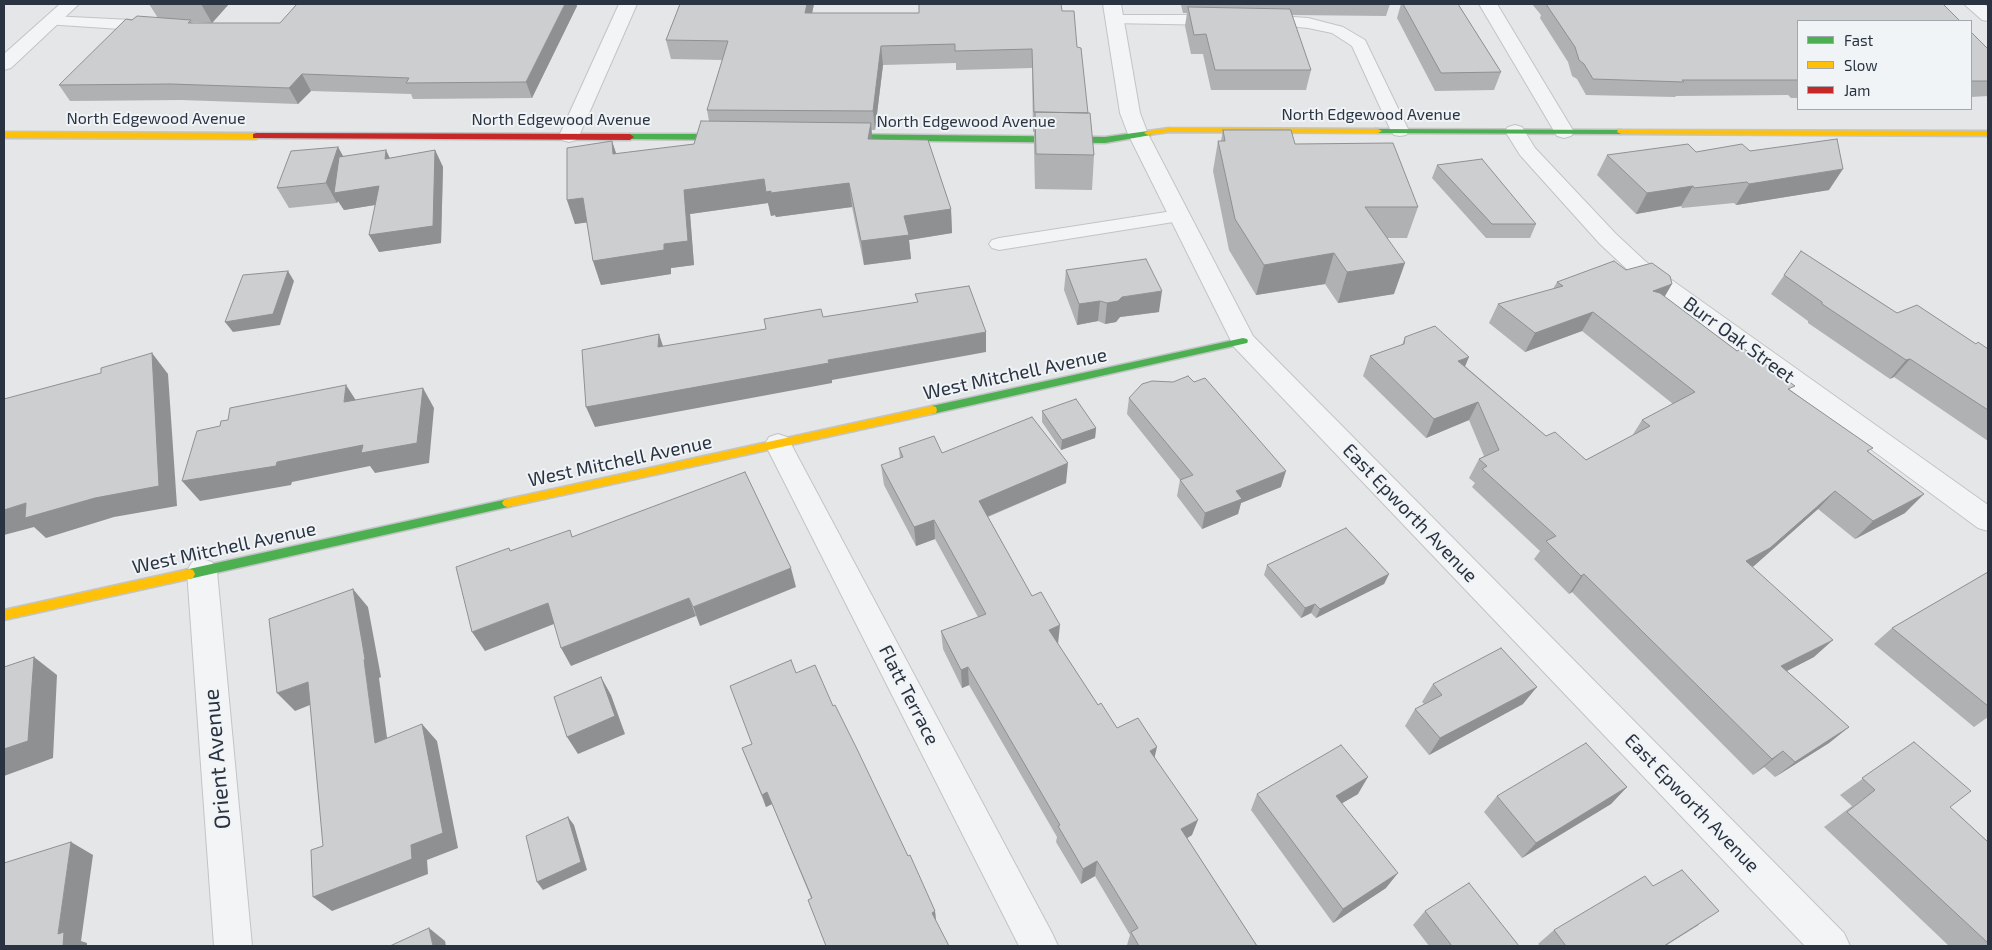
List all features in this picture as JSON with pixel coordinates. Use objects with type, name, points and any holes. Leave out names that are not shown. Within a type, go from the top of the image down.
[{"type":"street","points":[[4,64],[70,4]]},
{"type":"street","points":[[569,136],[628,4]]},
{"type":"street","points":[[1488,4],[1564,132]]},
{"type":"street","points":[[1973,4],[1988,16]]},
{"type":"street","name":"East Epworth Avenue","points":[[1113,12],[1130,113],[1138,134],[1243,341],[1831,946]]},
{"type":"street","name":"North Edgewood Avenue","points":[[827,137],[1106,140],[1169,130],[1988,134]]},
{"type":"street","name":"Burr Oak Street","points":[[1516,131],[1527,152],[1608,239],[1637,266],[1988,520]]},
{"type":"street","name":"North Edgewood Avenue","points":[[4,135],[748,137]]},
{"type":"street","name":"West Mitchell Avenue","points":[[4,615],[1243,341]]},
{"type":"street","name":"Flatt Terrace","points":[[778,444],[1039,946]]},
{"type":"street","name":"Orient Avenue","points":[[202,571],[233,946]]},
{"type":"lane","points":[[1113,12],[1308,23],[1337,30],[1359,43],[1400,131]]},
{"type":"lane","points":[[52,20],[170,26]]},
{"type":"lane","points":[[999,244],[1179,216]]},
{"type":"building","points":[[297,4],[565,4],[526,82],[406,83],[409,78],[302,74],[289,88],[171,84],[59,85],[126,19],[132,20],[137,16],[191,20],[188,23],[280,23]]},
{"type":"building","points":[[680,4],[807,4],[805,13],[919,13],[919,4],[1061,4],[1062,11],[1074,11],[1077,47],[1081,48],[1088,113],[1034,112],[1032,49],[955,51],[955,44],[881,46],[873,111],[707,110],[728,41],[666,40]]},
{"type":"building","points":[[1403,4],[1458,4],[1501,72],[1441,73]]},
{"type":"building","points":[[1546,4],[1943,4],[1959,20],[1797,20],[1797,80],[1682,80],[1684,82],[1593,79],[1584,64],[1579,60],[1575,47]]},
{"type":"building","points":[[1188,7],[1290,9],[1311,70],[1215,70],[1206,34],[1194,35]]},
{"type":"building","points":[[1972,33],[1988,49],[1988,81],[1972,81]]},
{"type":"building","points":[[1035,112],[1090,113],[1094,155],[1036,154]]},
{"type":"building","points":[[701,121],[871,123],[868,139],[928,140],[951,209],[904,216],[909,235],[861,241],[849,183],[771,193],[771,191],[766,192],[764,179],[684,190],[688,241],[664,244],[664,250],[593,261],[583,198],[567,200],[567,148],[612,141],[613,154],[694,144]]},
{"type":"building","points":[[1223,130],[1291,130],[1295,144],[1393,143],[1418,207],[1365,207],[1405,263],[1347,272],[1334,253],[1264,265],[1235,219],[1218,141],[1225,141]]},
{"type":"building","points":[[1837,139],[1843,169],[1749,184],[1747,182],[1694,188],[1693,186],[1647,193],[1607,155],[1688,144],[1696,152],[1742,144],[1750,151]]},
{"type":"building","points":[[338,147],[326,183],[277,188],[291,151]]},
{"type":"building","points":[[386,150],[385,159],[435,150],[433,226],[369,235],[379,186],[334,193],[339,157]]},
{"type":"building","points":[[1482,159],[1536,224],[1492,224],[1437,165]]},
{"type":"building","points":[[1801,251],[1897,313],[1917,305],[1976,344],[1978,342],[1988,349],[1988,410],[1910,359],[1906,360],[1822,304],[1822,302],[1784,275]]},
{"type":"building","points":[[1146,259],[1162,291],[1122,297],[1118,301],[1107,303],[1100,301],[1079,304],[1066,270]]},
{"type":"building","points":[[1614,261],[1626,270],[1652,263],[1670,276],[1672,284],[1653,291],[1660,293],[1737,351],[1743,348],[1795,386],[1788,389],[1873,448],[1867,451],[1924,494],[1873,521],[1835,491],[1770,548],[1746,561],[1833,640],[1781,666],[1849,727],[1795,762],[1783,751],[1772,759],[1584,574],[1581,576],[1546,541],[1556,536],[1482,469],[1487,466],[1479,459],[1499,450],[1478,402],[1434,419],[1370,356],[1404,344],[1405,337],[1435,326],[1469,357],[1458,361],[1546,436],[1555,432],[1586,460],[1650,426],[1642,420],[1695,392],[1593,312],[1535,333],[1498,304],[1563,286],[1557,282]]},
{"type":"building","points":[[288,271],[273,314],[225,322],[243,275]]},
{"type":"building","points":[[969,286],[986,332],[828,360],[829,363],[586,407],[582,350],[659,334],[658,347],[766,329],[764,319],[821,309],[823,317],[918,302],[915,294]]},
{"type":"building","points":[[152,353],[159,486],[95,498],[25,518],[26,503],[4,510],[4,399],[101,373],[101,368]]},
{"type":"building","points":[[1188,376],[1194,382],[1205,378],[1286,471],[1236,491],[1242,499],[1205,513],[1180,480],[1193,475],[1129,398],[1142,384],[1152,381],[1173,382]]},
{"type":"building","points":[[346,385],[344,402],[423,388],[417,443],[361,453],[363,445],[277,462],[276,466],[182,481],[197,431],[220,426],[221,421],[228,420],[230,408]]},
{"type":"building","points":[[1076,399],[1096,428],[1062,440],[1042,411]]},
{"type":"building","points":[[1032,417],[1068,463],[979,501],[1032,596],[1041,592],[1060,625],[1049,630],[1098,705],[1101,703],[1117,728],[1138,718],[1157,747],[1150,751],[1198,820],[1181,829],[1257,946],[1139,946],[1131,932],[1138,928],[1097,861],[1083,869],[1058,826],[1060,825],[968,667],[961,670],[941,631],[986,614],[934,520],[914,527],[881,465],[903,457],[899,448],[934,436],[942,453]]},
{"type":"building","points":[[745,472],[791,568],[693,607],[689,598],[561,648],[548,603],[472,632],[456,567],[509,548],[510,551],[570,530],[572,537]]},
{"type":"building","points":[[1346,528],[1389,574],[1320,609],[1315,604],[1305,608],[1267,565]]},
{"type":"building","points":[[1988,572],[1988,706],[1892,628]]},
{"type":"building","points":[[353,589],[365,659],[375,743],[422,724],[443,833],[411,845],[412,859],[313,897],[311,850],[323,846],[308,682],[277,693],[269,619]]},
{"type":"building","points":[[1501,648],[1537,687],[1440,738],[1415,709],[1442,695],[1433,684]]},
{"type":"building","points":[[34,657],[28,741],[4,749],[4,667]]},
{"type":"building","points":[[791,660],[796,673],[815,665],[833,706],[835,705],[857,749],[908,856],[910,855],[935,911],[932,913],[949,946],[826,946],[808,900],[812,898],[767,792],[762,795],[742,748],[752,744],[730,686]]},
{"type":"building","points":[[601,677],[615,716],[567,737],[554,697]]},
{"type":"building","points":[[1914,742],[1971,791],[1950,807],[1988,842],[1988,943],[1847,812],[1875,790],[1862,778]]},
{"type":"building","points":[[1586,743],[1627,787],[1536,843],[1497,796]]},
{"type":"building","points":[[1341,745],[1368,777],[1336,796],[1398,873],[1343,909],[1257,794]]},
{"type":"building","points":[[568,817],[581,862],[537,882],[526,836]]},
{"type":"building","points":[[71,842],[58,934],[64,932],[63,946],[4,946],[4,863]]},
{"type":"building","points":[[1682,870],[1719,911],[1664,946],[1566,946],[1554,930],[1645,876],[1653,886]]},
{"type":"building","points":[[1469,883],[1519,946],[1452,946],[1425,911]]},
{"type":"building","points":[[429,928],[433,946],[390,946]]},
{"type":"traffic: fast","points":[[1378,131],[1621,132]]},
{"type":"traffic: fast","points":[[835,137],[1105,140],[1148,133]]},
{"type":"traffic: fast","points":[[630,137],[735,137]]},
{"type":"traffic: fast","points":[[932,410],[1243,341]]},
{"type":"traffic: fast","points":[[189,574],[508,503]]},
{"type":"traffic: slow","points":[[1148,133],[1169,130],[1378,131]]},
{"type":"traffic: slow","points":[[1621,132],[1988,134]]},
{"type":"traffic: slow","points":[[4,135],[256,136]]},
{"type":"traffic: slow","points":[[508,503],[932,410]]},
{"type":"traffic: slow","points":[[4,615],[189,574]]},
{"type":"traffic: jam","points":[[256,136],[630,137]]}]
